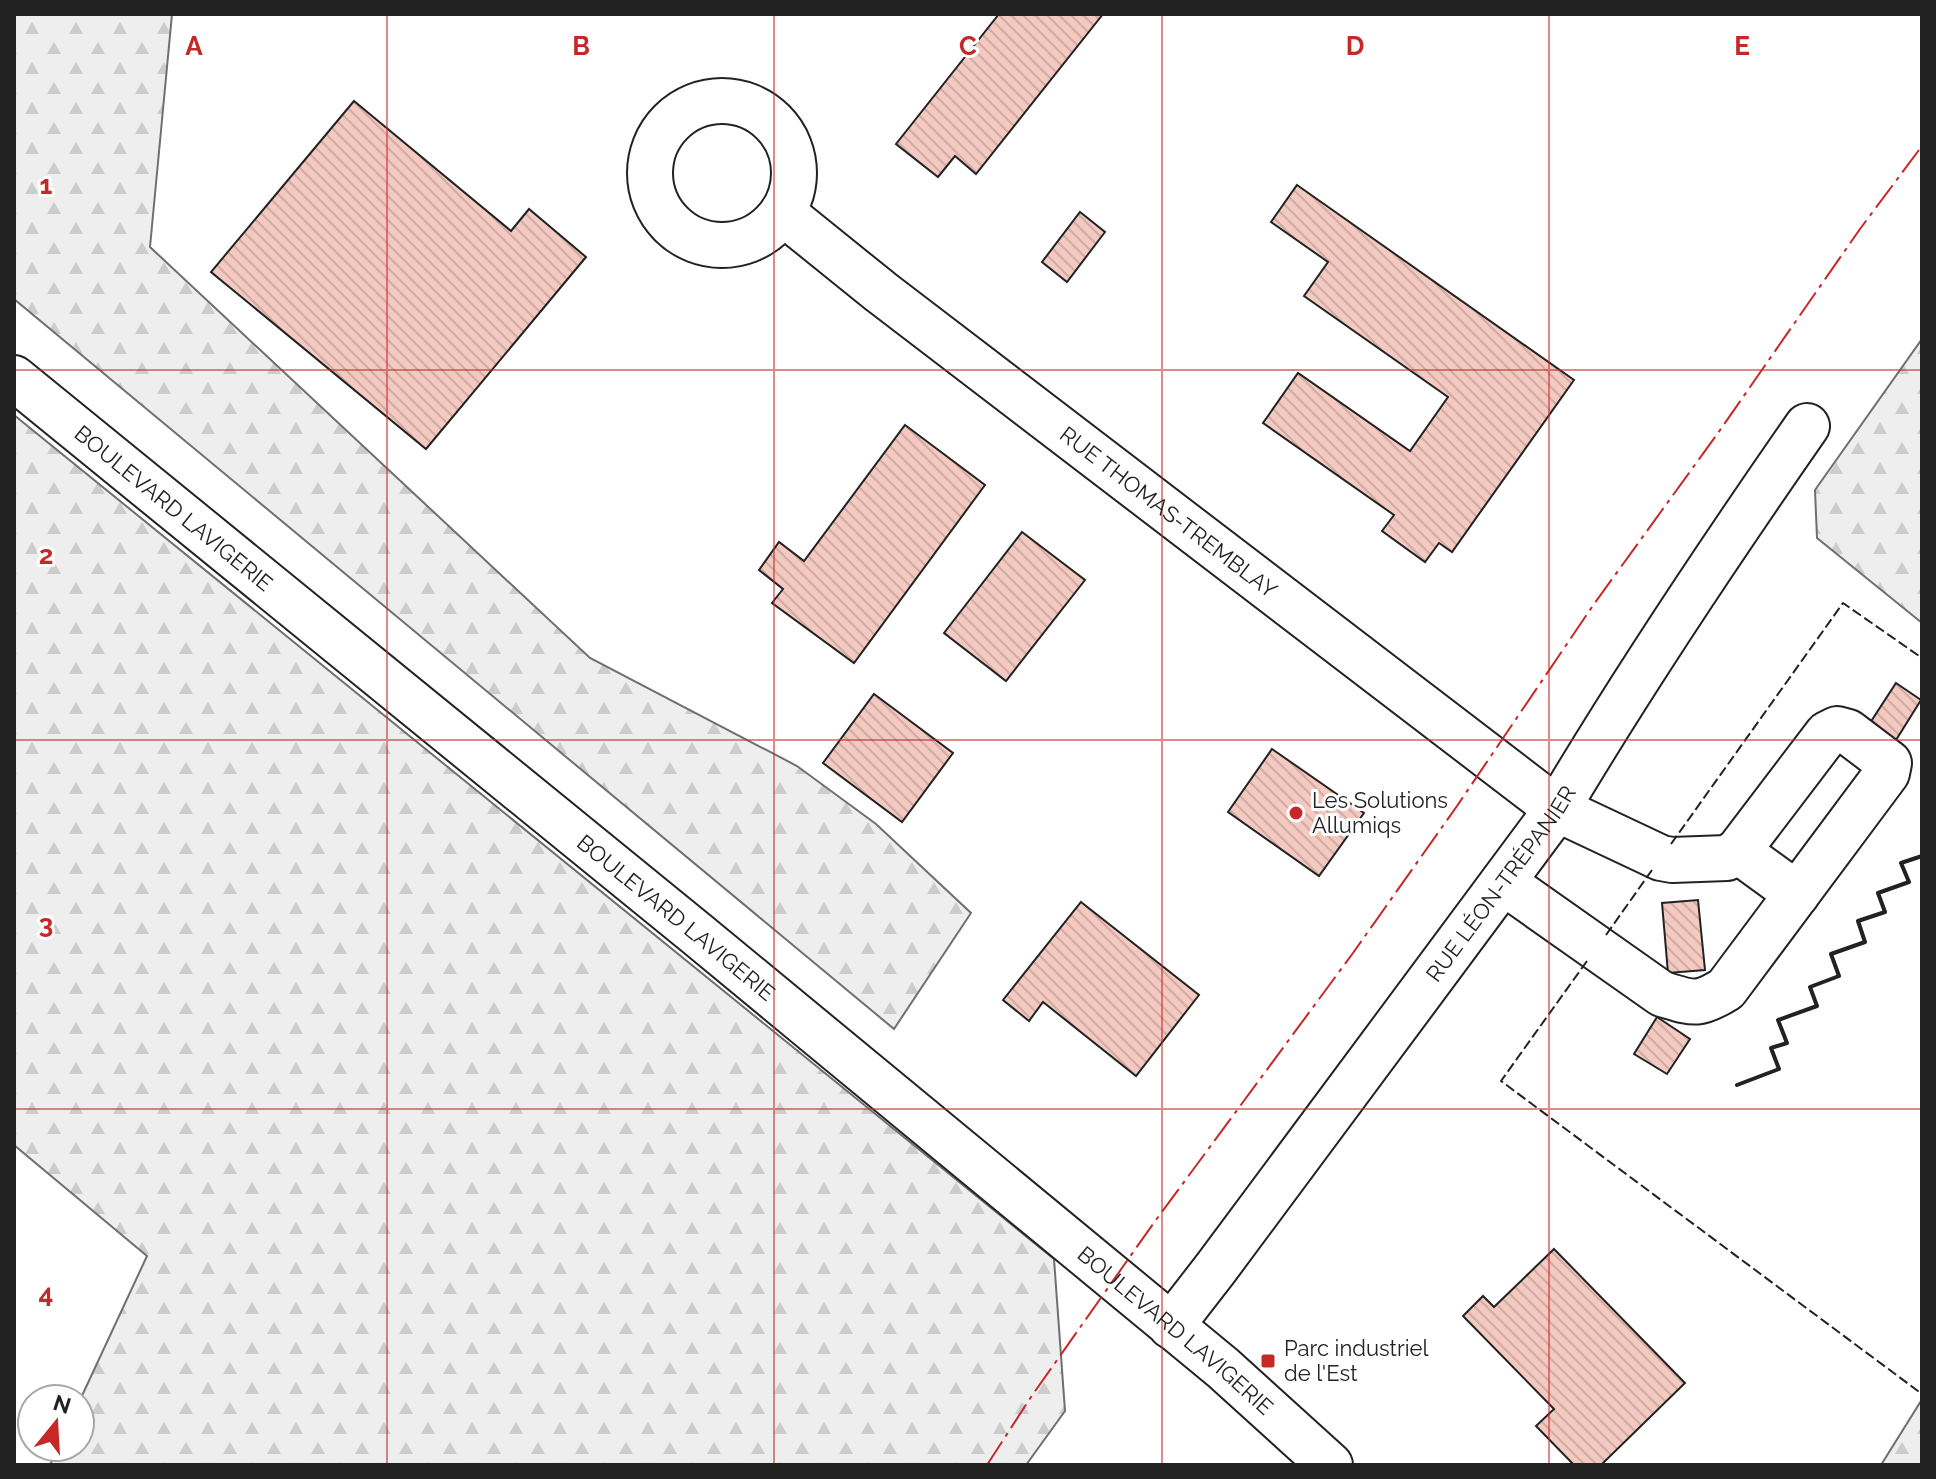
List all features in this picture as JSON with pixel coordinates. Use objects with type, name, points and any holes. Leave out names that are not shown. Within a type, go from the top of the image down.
[{"type":"street","name":"RUE THOMAS-TREMBLAY","points":[[783,213],[881,292],[1557,809],[1672,860],[1727,858],[1738,851]]},
{"type":"street","name":"BOULEVARD LAVIGERIE","points":[[14,378],[685,924],[1223,1368],[1330,1465]]},
{"type":"street","name":"RUE LÉON-TRÉPANIER","points":[[1171,1326],[1557,809],[1698,583],[1807,426]]},
{"type":"street","points":[[1503,882],[1662,994],[1691,1002],[1707,1000],[1726,989],[1797,894],[1887,773],[1889,763],[1848,732],[1837,729],[1827,734],[1738,851],[1797,894]]},
{"type":"green space","points":[[14,14],[172,14],[150,247],[590,658],[797,766],[876,824],[971,913],[894,1029],[14,299]]},
{"type":"green space","points":[[1922,339],[1922,623],[1817,538],[1815,490]]},
{"type":"green space","points":[[14,415],[1054,1259],[1065,1411],[1026,1465],[50,1465],[96,1463],[96,1383],[88,1383],[147,1256],[14,1145]]},
{"type":"green space","points":[[1921,1401],[1922,1465],[1881,1465]]},
{"type":"building","points":[[999,14],[1103,14],[976,174],[955,156],[938,177],[896,144]]},
{"type":"building","points":[[354,101],[511,231],[529,209],[586,257],[426,449],[211,272]]},
{"type":"building","points":[[1297,185],[1574,380],[1452,552],[1439,543],[1425,562],[1382,531],[1394,515],[1263,423],[1298,373],[1410,451],[1448,397],[1304,296],[1328,262],[1271,222]]},
{"type":"building","points":[[1080,212],[1105,232],[1067,282],[1042,262]]},
{"type":"building","points":[[905,425],[985,485],[854,663],[772,603],[783,589],[759,570],[779,542],[804,561]]},
{"type":"building","points":[[1022,532],[1085,580],[1006,681],[944,633]]},
{"type":"building","points":[[1896,683],[1921,700],[1896,740],[1870,723]]},
{"type":"building","points":[[874,694],[953,753],[902,822],[823,763]]},
{"type":"building","name":"Les Solutions Allumiqs","points":[[1272,749],[1364,813],[1319,876],[1228,812]]},
{"type":"building","points":[[1698,900],[1705,970],[1668,973],[1662,903]]},
{"type":"building","points":[[1081,902],[1199,995],[1136,1076],[1043,1002],[1029,1021],[1003,1000]]},
{"type":"building","points":[[1657,1017],[1690,1039],[1667,1074],[1634,1054]]},
{"type":"building","points":[[1554,1249],[1685,1383],[1601,1465],[1574,1465],[1536,1426],[1554,1409],[1463,1316],[1483,1296],[1494,1307]]},
{"type":"fence","points":[[1671,844],[1843,603],[1922,658]]},
{"type":"fence","points":[[1606,935],[1652,870]]},
{"type":"fence","points":[[1587,961],[1501,1081],[1922,1394]]},
{"type":"wall","points":[[1737,1085],[1779,1069],[1771,1048],[1787,1043],[1778,1020],[1817,1006],[1810,987],[1839,976],[1831,954],[1865,942],[1858,921],[1885,912],[1878,893],[1909,882],[1901,863],[1922,856]]},
{"type":"power","points":[[987,1465],[1153,1224],[1353,953],[1594,604],[1922,146]]},
{"type":"place","name":"Les Solutions Allumiqs","points":[[1296,813]]},
{"type":"place","name":"Parc industriel de l'Est","points":[[1268,1361]]}]
